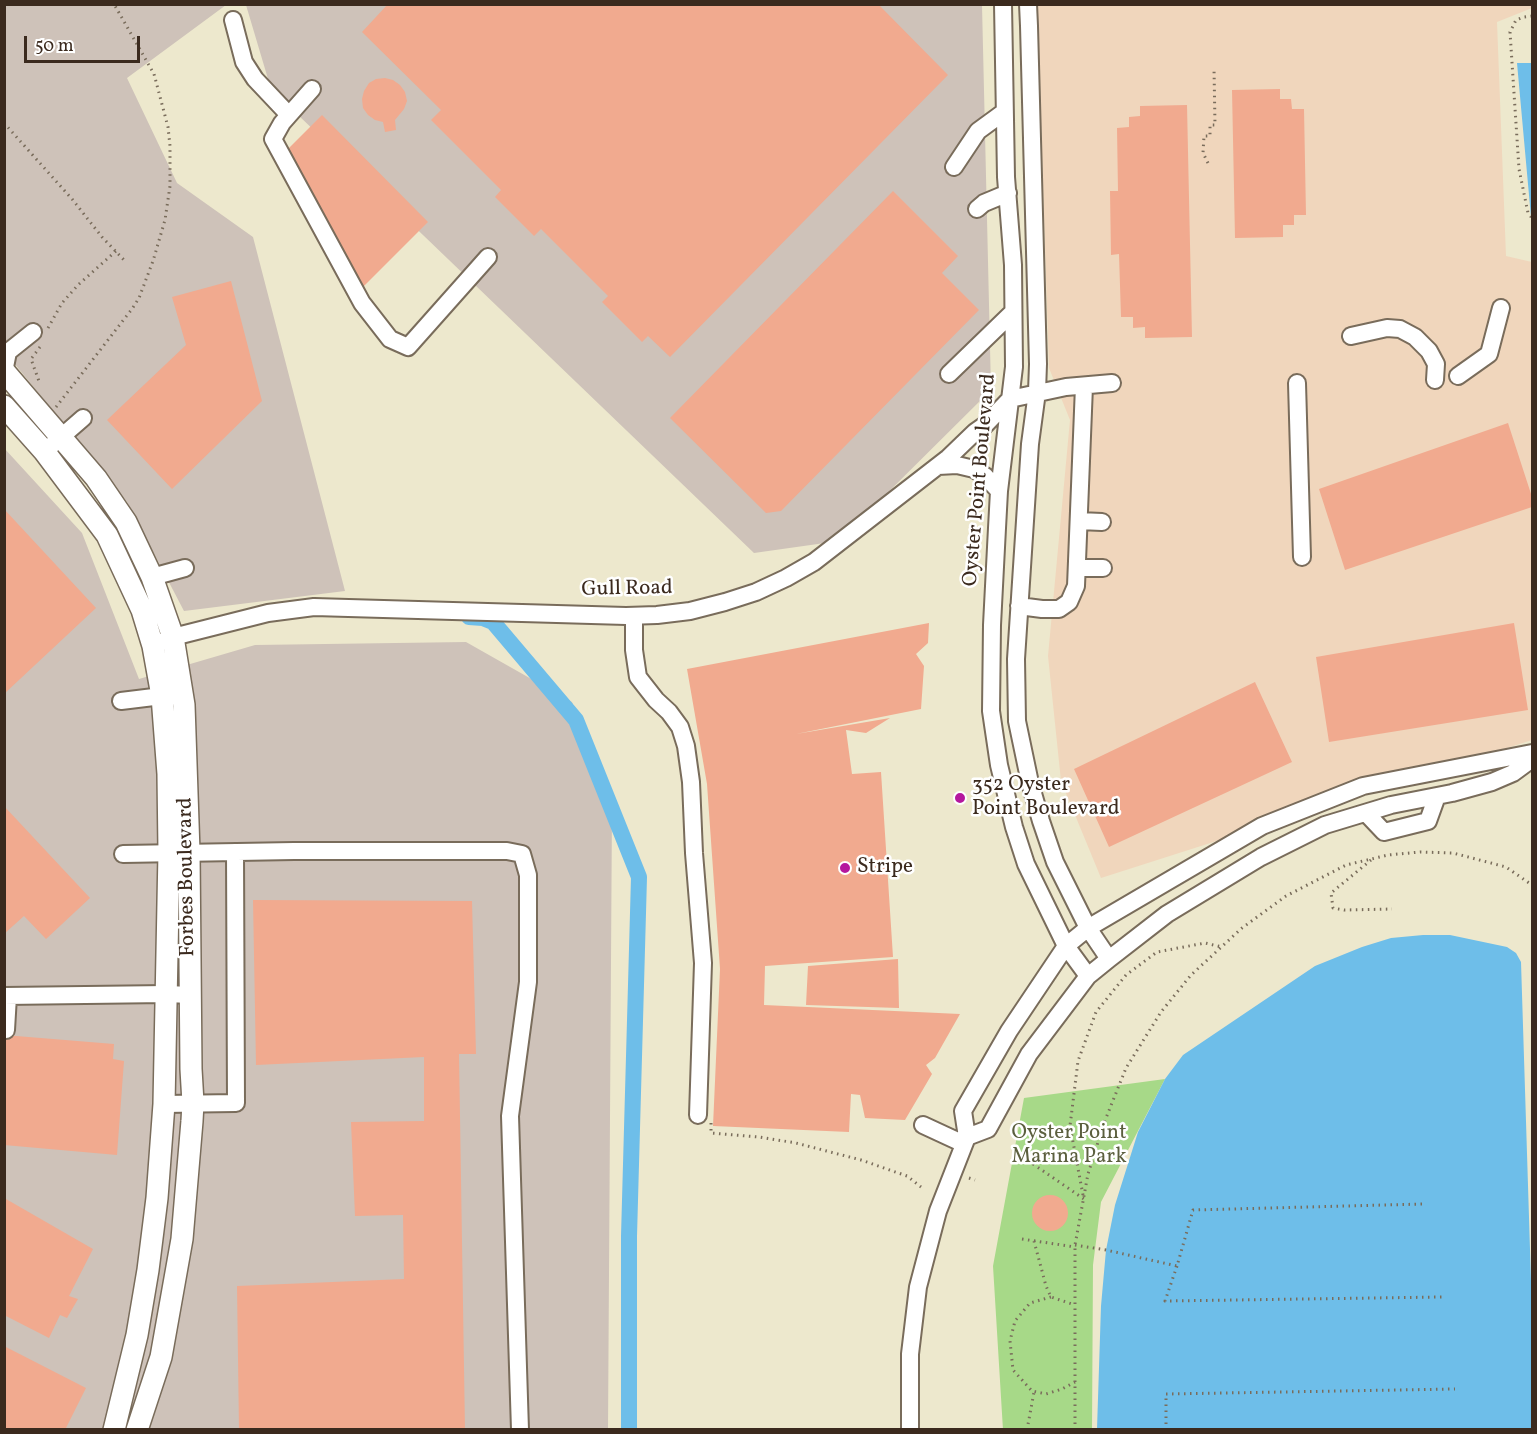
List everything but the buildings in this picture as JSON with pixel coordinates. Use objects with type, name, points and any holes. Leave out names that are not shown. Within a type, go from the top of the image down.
[{"type":"main road","name":"Forbes Boulevard","points":[[4,371],[132,519],[173,637],[184,705],[177,775],[179,852],[190,995],[193,1103],[182,1239],[161,1357],[137,1430]]},
{"type":"main road","name":"Forbes Boulevard","points":[[4,406],[44,451],[107,536],[142,610],[153,646],[177,775]]},
{"type":"main road","name":"Forbes Boulevard","points":[[119,1428],[148,1270],[164,1104],[167,994],[179,852]]},
{"type":"street","name":"Oyster Point Boulevard","points":[[1003,4],[1004,112],[1006,177],[1013,265],[1014,367],[999,491],[992,625],[991,711],[999,765],[1014,827],[1026,864],[1066,946],[1088,976]]},
{"type":"street","points":[[1028,4],[1037,392],[1030,444],[1019,606],[1016,659],[1017,721],[1030,783],[1056,862],[1088,927],[1109,958]]},
{"type":"street","points":[[233,20],[244,62],[255,79],[289,115]]},
{"type":"street","points":[[312,88],[282,123],[273,139],[362,303],[390,339],[408,347],[488,257]]},
{"type":"street","points":[[954,167],[978,131],[1004,112]]},
{"type":"street","points":[[976,209],[1008,193]]},
{"type":"street","points":[[1458,376],[1489,354],[1501,308]]},
{"type":"street","points":[[949,374],[1013,312]]},
{"type":"street","points":[[1351,336],[1387,328],[1400,329],[1415,337],[1428,351],[1436,364],[1435,380]]},
{"type":"street","points":[[4,371],[8,352],[41,334]]},
{"type":"street","points":[[1010,399],[1037,392],[1112,383]]},
{"type":"street","points":[[1297,383],[1302,557]]},
{"type":"street","points":[[1019,606],[1059,609],[1069,602],[1076,586],[1084,386]]},
{"type":"street","name":"Gull Road","points":[[153,646],[173,637],[268,613],[314,607],[634,616],[690,610],[725,602],[756,592],[814,562],[938,466],[985,425],[1010,399]]},
{"type":"street","points":[[44,451],[83,418]]},
{"type":"street","points":[[938,466],[957,465],[975,469],[999,491]]},
{"type":"street","points":[[107,536],[132,519]]},
{"type":"street","points":[[1079,521],[1102,522]]},
{"type":"street","points":[[152,577],[185,568]]},
{"type":"street","points":[[1077,568],[1103,568]]},
{"type":"street","points":[[634,616],[634,650],[638,677],[680,727],[686,746],[691,782],[703,963],[698,1115]]},
{"type":"street","points":[[121,701],[162,696]]},
{"type":"street","points":[[910,1430],[910,1354],[918,1287],[938,1211],[965,1141],[963,1111],[1009,1031],[1066,946],[1088,927],[1262,826],[1363,786],[1533,753]]},
{"type":"street","points":[[923,1125],[965,1141],[988,1129],[1029,1054],[1088,976],[1167,914],[1236,872],[1325,825],[1391,805],[1492,782],[1513,773],[1533,759]]},
{"type":"street","points":[[1366,813],[1384,832],[1428,821],[1437,796]]},
{"type":"street","points":[[1327,801],[1335,823]]},
{"type":"street","points":[[123,854],[507,851],[522,854],[528,875],[528,982],[510,1116],[520,1430]]},
{"type":"street","points":[[164,1104],[236,1103],[235,852]]},
{"type":"street","points":[[6,1030],[6,996],[190,995]]},
{"type":"path","points":[[49,400],[56,408],[132,309],[139,298],[153,261],[165,220],[170,186],[168,128],[154,74],[114,4]]},
{"type":"path","points":[[1533,16],[1516,20],[1510,32],[1519,168],[1528,213],[1533,218]]},
{"type":"path","points":[[1208,163],[1203,153],[1204,136],[1210,136],[1210,126],[1215,125],[1214,68]]},
{"type":"path","points":[[4,123],[124,260]]},
{"type":"path","points":[[45,392],[31,359],[41,334],[70,294],[116,251]]},
{"type":"path","points":[[1075,1430],[1075,1246],[1088,1174],[1104,1123],[1126,1068],[1161,1012],[1191,975],[1242,928],[1286,896],[1346,865],[1388,855],[1420,852],[1453,853],[1506,867],[1533,885]]},
{"type":"path","points":[[1373,859],[1331,893],[1333,908],[1344,910],[1392,909]]},
{"type":"path","points":[[1084,1199],[1070,1126],[1078,1060],[1096,1012],[1126,975],[1157,952],[1205,943],[1222,947]]},
{"type":"path","points":[[698,1115],[711,1117],[711,1133],[796,1143],[861,1160],[907,1176],[921,1187]]},
{"type":"path","points":[[1033,1164],[1084,1199]]},
{"type":"path","points":[[969,1178],[975,1180]]},
{"type":"path","points":[[1423,1204],[1193,1210],[1165,1302],[1442,1297]]},
{"type":"path","points":[[1022,1239],[1106,1250],[1177,1266]]},
{"type":"path","points":[[1034,1241],[1051,1297]]},
{"type":"path","points":[[1075,1305],[1051,1297],[1030,1303],[1015,1321],[1010,1341],[1013,1370],[1032,1391],[1046,1394],[1075,1382]]},
{"type":"path","points":[[1166,1430],[1166,1394],[1455,1389]]},
{"type":"path","points":[[1027,1430],[1034,1392]]},
{"type":"shaded area","points":[[4,5],[226,5],[127,78],[177,183],[253,237],[345,591],[184,611],[127,502],[5,352]]},
{"type":"shaded area","points":[[246,5],[982,5],[991,390],[839,541],[754,553],[271,89]]},
{"type":"shaded area","points":[[1037,5],[1532,5],[1532,8],[1497,22],[1506,256],[1532,262],[1532,740],[1101,878],[1061,781],[1048,656],[1070,420],[1049,368]]},
{"type":"shaded area","points":[[4,448],[82,533],[139,679],[255,645],[466,642],[572,702],[612,805],[608,1429],[5,1429]]},
{"type":"green space","name":"Oyster Point Marina Park","points":[[1165,1079],[1101,1202],[1093,1265],[1092,1429],[1003,1430],[993,1266],[1024,1098]]},
{"type":"water","points":[[1517,63],[1532,63],[1532,228]]},
{"type":"water","points":[[1450,935],[1507,947],[1516,953],[1521,962],[1532,1313],[1532,1429],[1097,1429],[1101,1306],[1106,1250],[1115,1205],[1138,1132],[1165,1079],[1183,1055],[1315,966],[1391,938]]},
{"type":"waterway","points":[[469,617],[483,618],[493,622],[576,720],[639,877],[629,1236],[629,1430]]},
{"type":"place","name":"352 Oyster Point Boulevard","points":[[960,798]]},
{"type":"place","name":"Stripe","points":[[845,868]]}]
